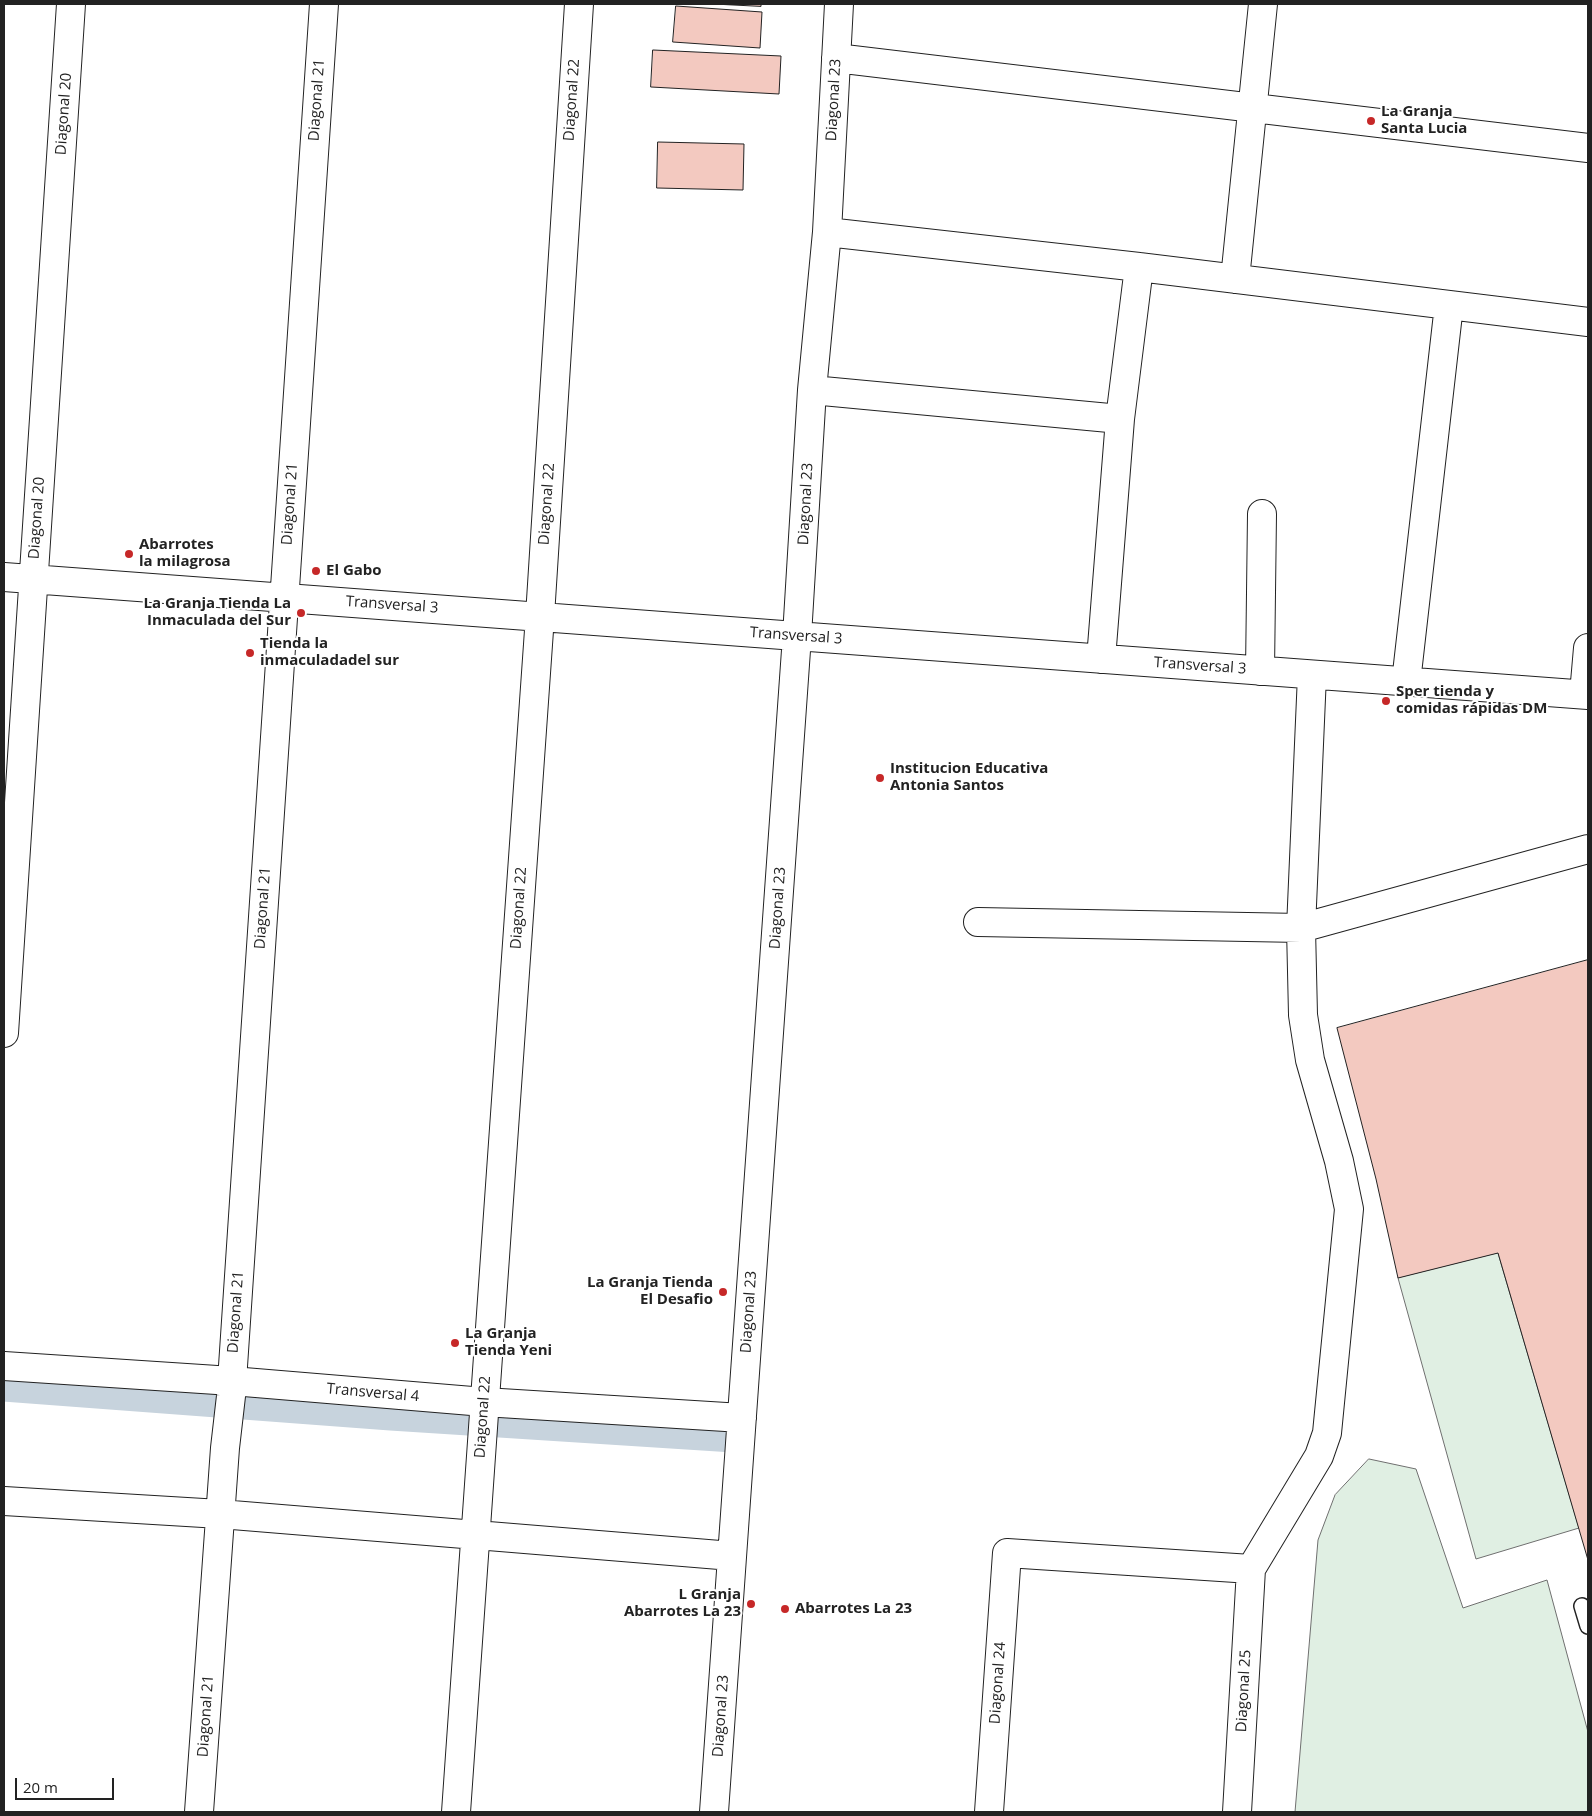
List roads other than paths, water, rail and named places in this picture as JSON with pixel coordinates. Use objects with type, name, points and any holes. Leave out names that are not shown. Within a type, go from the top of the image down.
[{"type":"street","name":"Diagonal 20","points":[[4,1033],[71,4]]},
{"type":"street","name":"Diagonal 21","points":[[199,1812],[225,1448],[232,1388],[283,596],[324,4]]},
{"type":"street","name":"Diagonal 22","points":[[456,1812],[540,616],[579,4]]},
{"type":"street","name":"Diagonal 23","points":[[714,1812],[798,636],[812,390],[827,232],[839,4]]},
{"type":"street","points":[[1235,280],[1263,4]]},
{"type":"street","points":[[836,58],[1588,148]]},
{"type":"street","points":[[827,232],[1139,267],[1588,322]]},
{"type":"street","points":[[1101,659],[1120,419],[1139,267]]},
{"type":"street","points":[[1406,682],[1449,305]]},
{"type":"street","points":[[812,390],[1120,419]]},
{"type":"street","points":[[1260,671],[1262,514]]},
{"type":"street","name":"Transversal 3","points":[[4,577],[283,596],[1586,695]]},
{"type":"street","points":[[1586,695],[1588,648]]},
{"type":"street","points":[[1251,1569],[1319,1456],[1327,1433],[1349,1209],[1339,1161],[1310,1060],[1303,1015],[1301,928],[1312,675]]},
{"type":"street","points":[[978,922],[1301,928],[1588,849]]},
{"type":"street","name":"Transversal 4","points":[[4,1366],[232,1388],[484,1409],[742,1418]]},
{"type":"street","points":[[4,1500],[220,1514],[732,1556]]},
{"type":"street","name":"Diagonal 24","points":[[989,1812],[1007,1553],[1251,1569]]},
{"type":"street","name":"Diagonal 25","points":[[1237,1812],[1251,1569]]},
{"type":"lane","points":[[1582,1606],[1588,1626]]},
{"type":"waterway","points":[[4,1384],[391,1413],[734,1435]]},
{"type":"place","name":"La Granja Santa Lucia","points":[[1371,121]]},
{"type":"place","name":"Abarrotes la milagrosa","points":[[129,554]]},
{"type":"place","name":"El Gabo","points":[[316,571]]},
{"type":"place","name":"La Granja Tienda La Inmaculada del Sur","points":[[301,613]]},
{"type":"place","name":"Tienda la inmaculadadel sur","points":[[250,653]]},
{"type":"place","name":"Sper tienda y comidas rápidas DM","points":[[1386,701]]},
{"type":"place","name":"Institucion Educativa Antonia Santos","points":[[880,778]]},
{"type":"place","name":"La Granja Tienda El Desafio","points":[[723,1292]]},
{"type":"place","name":"La Granja Tienda Yeni","points":[[455,1343]]},
{"type":"place","name":"L Granja Abarrotes La 23","points":[[751,1604]]},
{"type":"place","name":"Abarrotes La 23","points":[[785,1609]]}]
